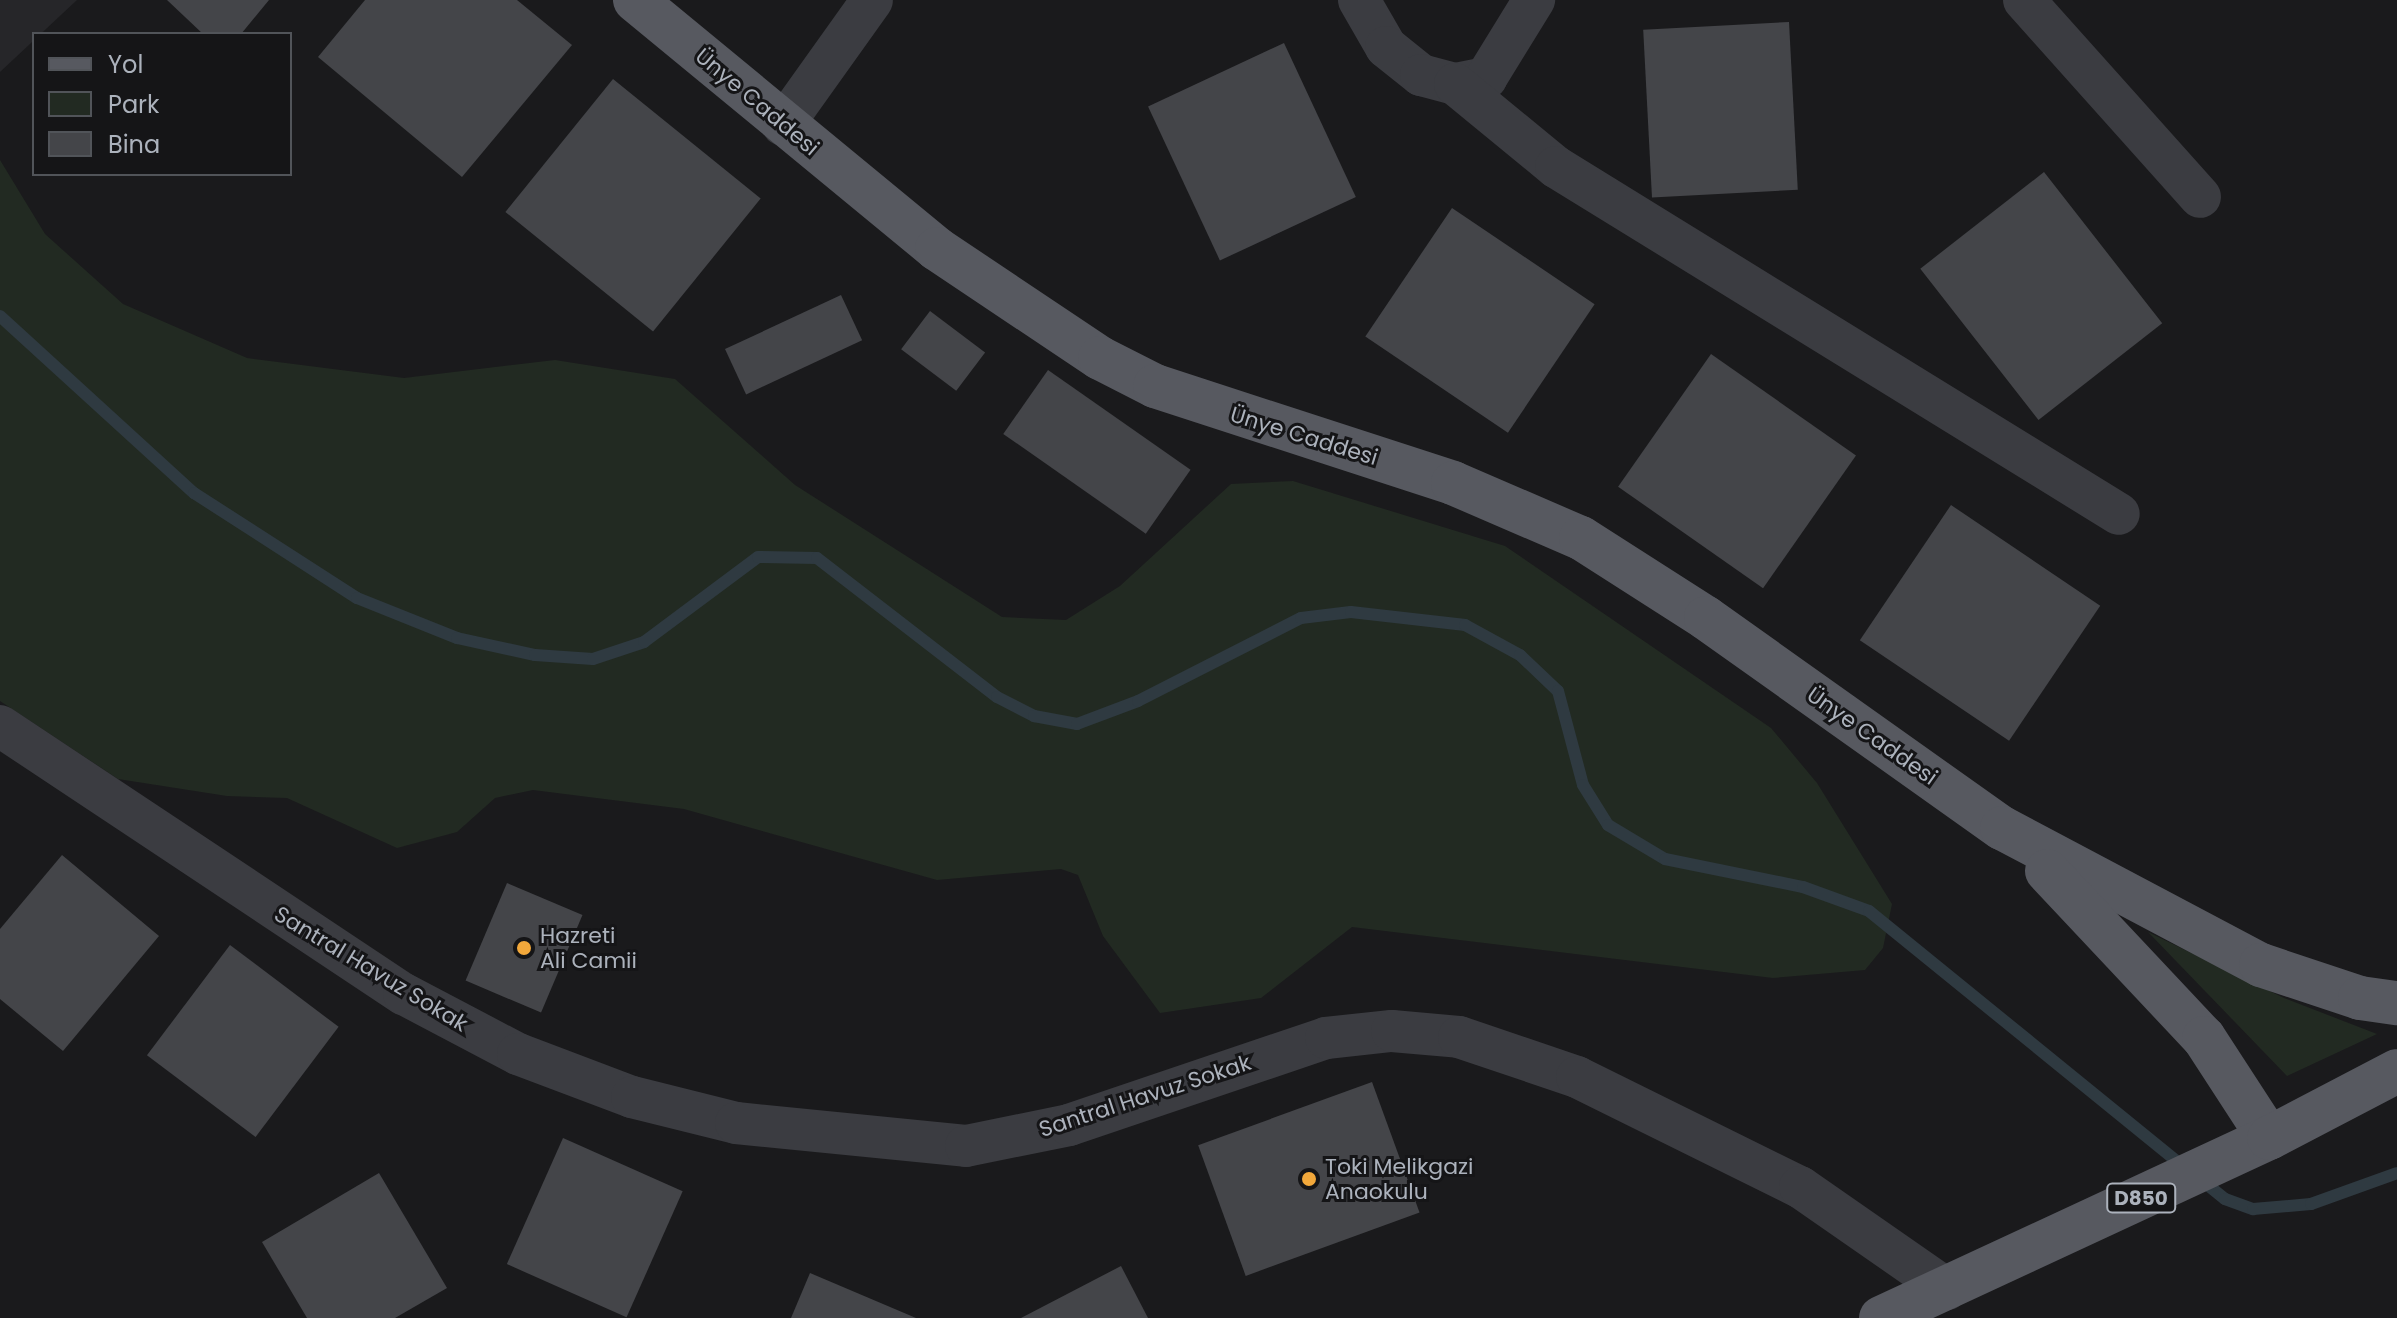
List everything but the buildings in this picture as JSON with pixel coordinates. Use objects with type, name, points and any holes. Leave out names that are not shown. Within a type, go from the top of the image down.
[{"type":"main road","name":"Ünye Caddesi","points":[[635,0],[937,249],[1100,358],[1155,386],[1453,483],[1581,538],[1657,584],[2002,828],[2261,965],[2360,998],[2397,1003]]},
{"type":"main road","name":"Ünye Caddesi","points":[[2002,828],[2112,934],[2204,1038],[2269,1138]]},
{"type":"main road","name":"D850","points":[[1881,1318],[2269,1138],[2397,1071]]},
{"type":"street","points":[[783,125],[872,0]]},
{"type":"street","points":[[1359,0],[1386,47],[1421,75],[1455,84],[1556,167],[2119,514]]},
{"type":"street","points":[[1455,84],[1486,78],[1534,0]]},
{"type":"street","points":[[2024,0],[2200,197]]},
{"type":"street","name":"Santral Havuz Sokak","points":[[0,726],[404,994],[518,1054],[632,1097],[736,1123],[966,1146],[1069,1125],[1326,1038],[1392,1031],[1459,1037],[1577,1077],[1800,1187],[1947,1289]]},
{"type":"shaded area","points":[[0,0],[77,0],[43,32],[32,32],[32,42],[0,72]]},
{"type":"green space","points":[[0,160],[45,234],[123,304],[247,358],[404,378],[555,360],[675,379],[795,485],[1002,617],[1066,620],[1120,586],[1231,484],[1293,481],[1505,546],[1771,728],[1817,783],[1892,904],[1883,948],[1865,970],[1773,978],[1352,927],[1261,998],[1160,1013],[1103,936],[1078,875],[1061,869],[937,880],[684,809],[533,790],[495,798],[457,832],[397,848],[287,798],[227,796],[118,779],[0,701]]},
{"type":"green space","points":[[2148,932],[2284,998],[2377,1034],[2287,1076]]},
{"type":"waterway","points":[[0,316],[194,493],[357,598],[457,638],[535,655],[593,659],[644,642],[758,557],[817,558],[997,697],[1034,716],[1077,724],[1138,701],[1301,618],[1351,612],[1465,625],[1520,655],[1558,691],[1583,785],[1608,825],[1665,859],[1803,887],[1869,911],[2184,1167]]},
{"type":"waterway","points":[[2199,1178],[2225,1199],[2253,1209],[2311,1204],[2397,1173]]},
{"type":"place","name":"Hazreti Ali Camii","points":[[524,948]]},
{"type":"place","name":"Toki Melikgazi Anaokulu","points":[[1309,1179]]}]
